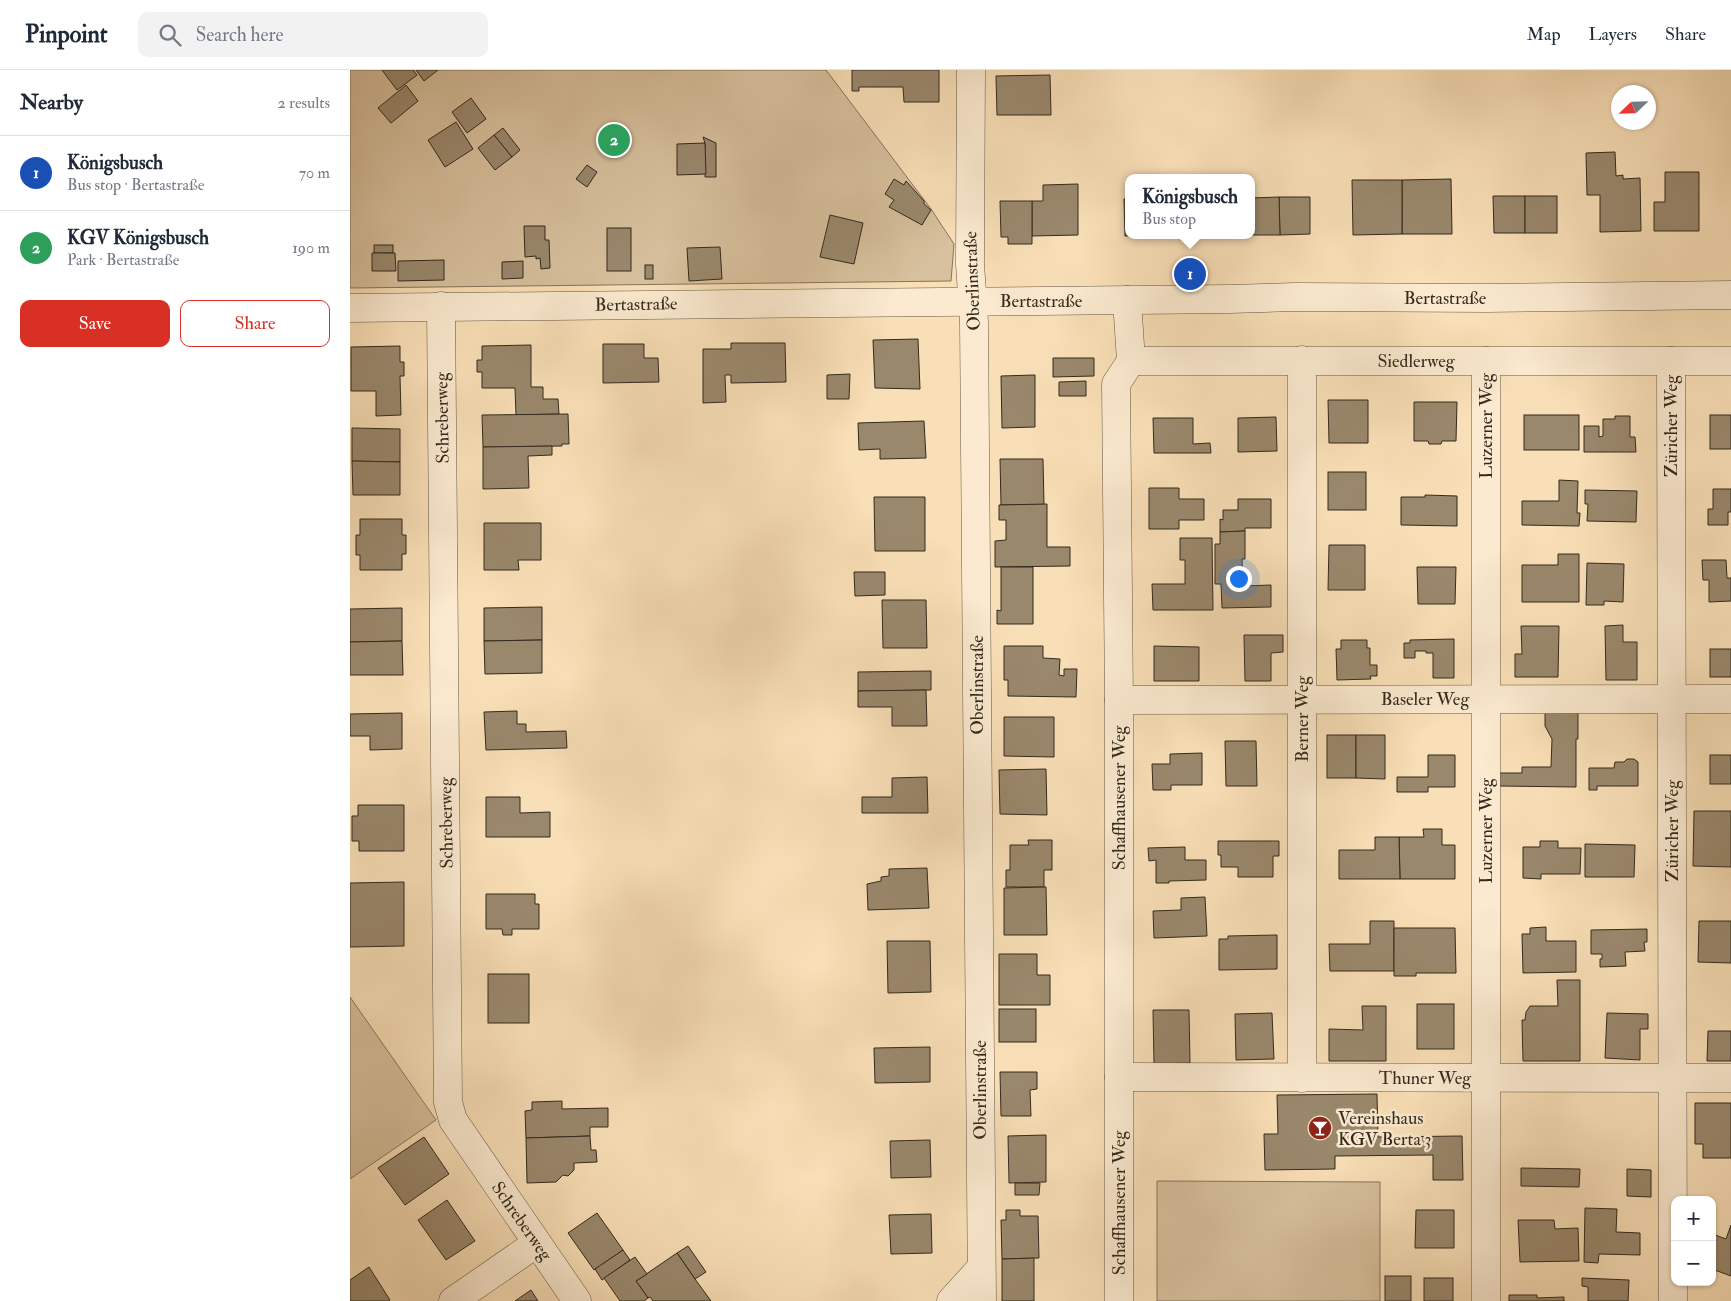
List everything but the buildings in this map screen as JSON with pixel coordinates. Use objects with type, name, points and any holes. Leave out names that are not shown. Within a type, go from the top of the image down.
[{"type":"street","name":"Oberlinstraße","points":[[971,70],[970,265],[973,301],[982,1301]]},
{"type":"street","name":"Bertastraße","points":[[350,308],[1296,297],[1486,298],[1731,295]]},
{"type":"street","points":[[1127,300],[1131,361]]},
{"type":"street","name":"Schreberweg","points":[[441,306],[448,1102],[453,1120],[577,1301]]},
{"type":"street","name":"Berner Weg","points":[[1302,360],[1302,1078]]},
{"type":"street","name":"Siedlerweg","points":[[1131,361],[1731,361]]},
{"type":"street","name":"Schaffhausener Weg","points":[[1120,1301],[1119,700],[1116,384],[1131,361]]},
{"type":"street","name":"Luzerner Weg","points":[[1486,361],[1486,1301]]},
{"type":"street","name":"Züricher Weg","points":[[1671,361],[1674,1301]]},
{"type":"street","name":"Baseler Weg","points":[[1119,700],[1302,698],[1731,699]]},
{"type":"street","name":"Thuner Weg","points":[[1119,1078],[1731,1078]]},
{"type":"street","points":[[453,1301],[537,1243]]},
{"type":"street","points":[[951,1301],[982,1268]]},
{"type":"shaded area","points":[[350,70],[826,70],[931,209],[954,244],[951,281],[350,288]]},
{"type":"shaded area","points":[[350,997],[436,1120],[350,1179]]},
{"type":"shaded area","points":[[1157,1181],[1380,1182],[1380,1301],[1157,1301]]},
{"type":"place","name":"KGV Königsbusch","points":[[614,140]]},
{"type":"place","name":"Königsbusch","points":[[1190,274]]},
{"type":"place","name":"Vereinshaus KGV Berta 3","points":[[1320,1128]]}]
